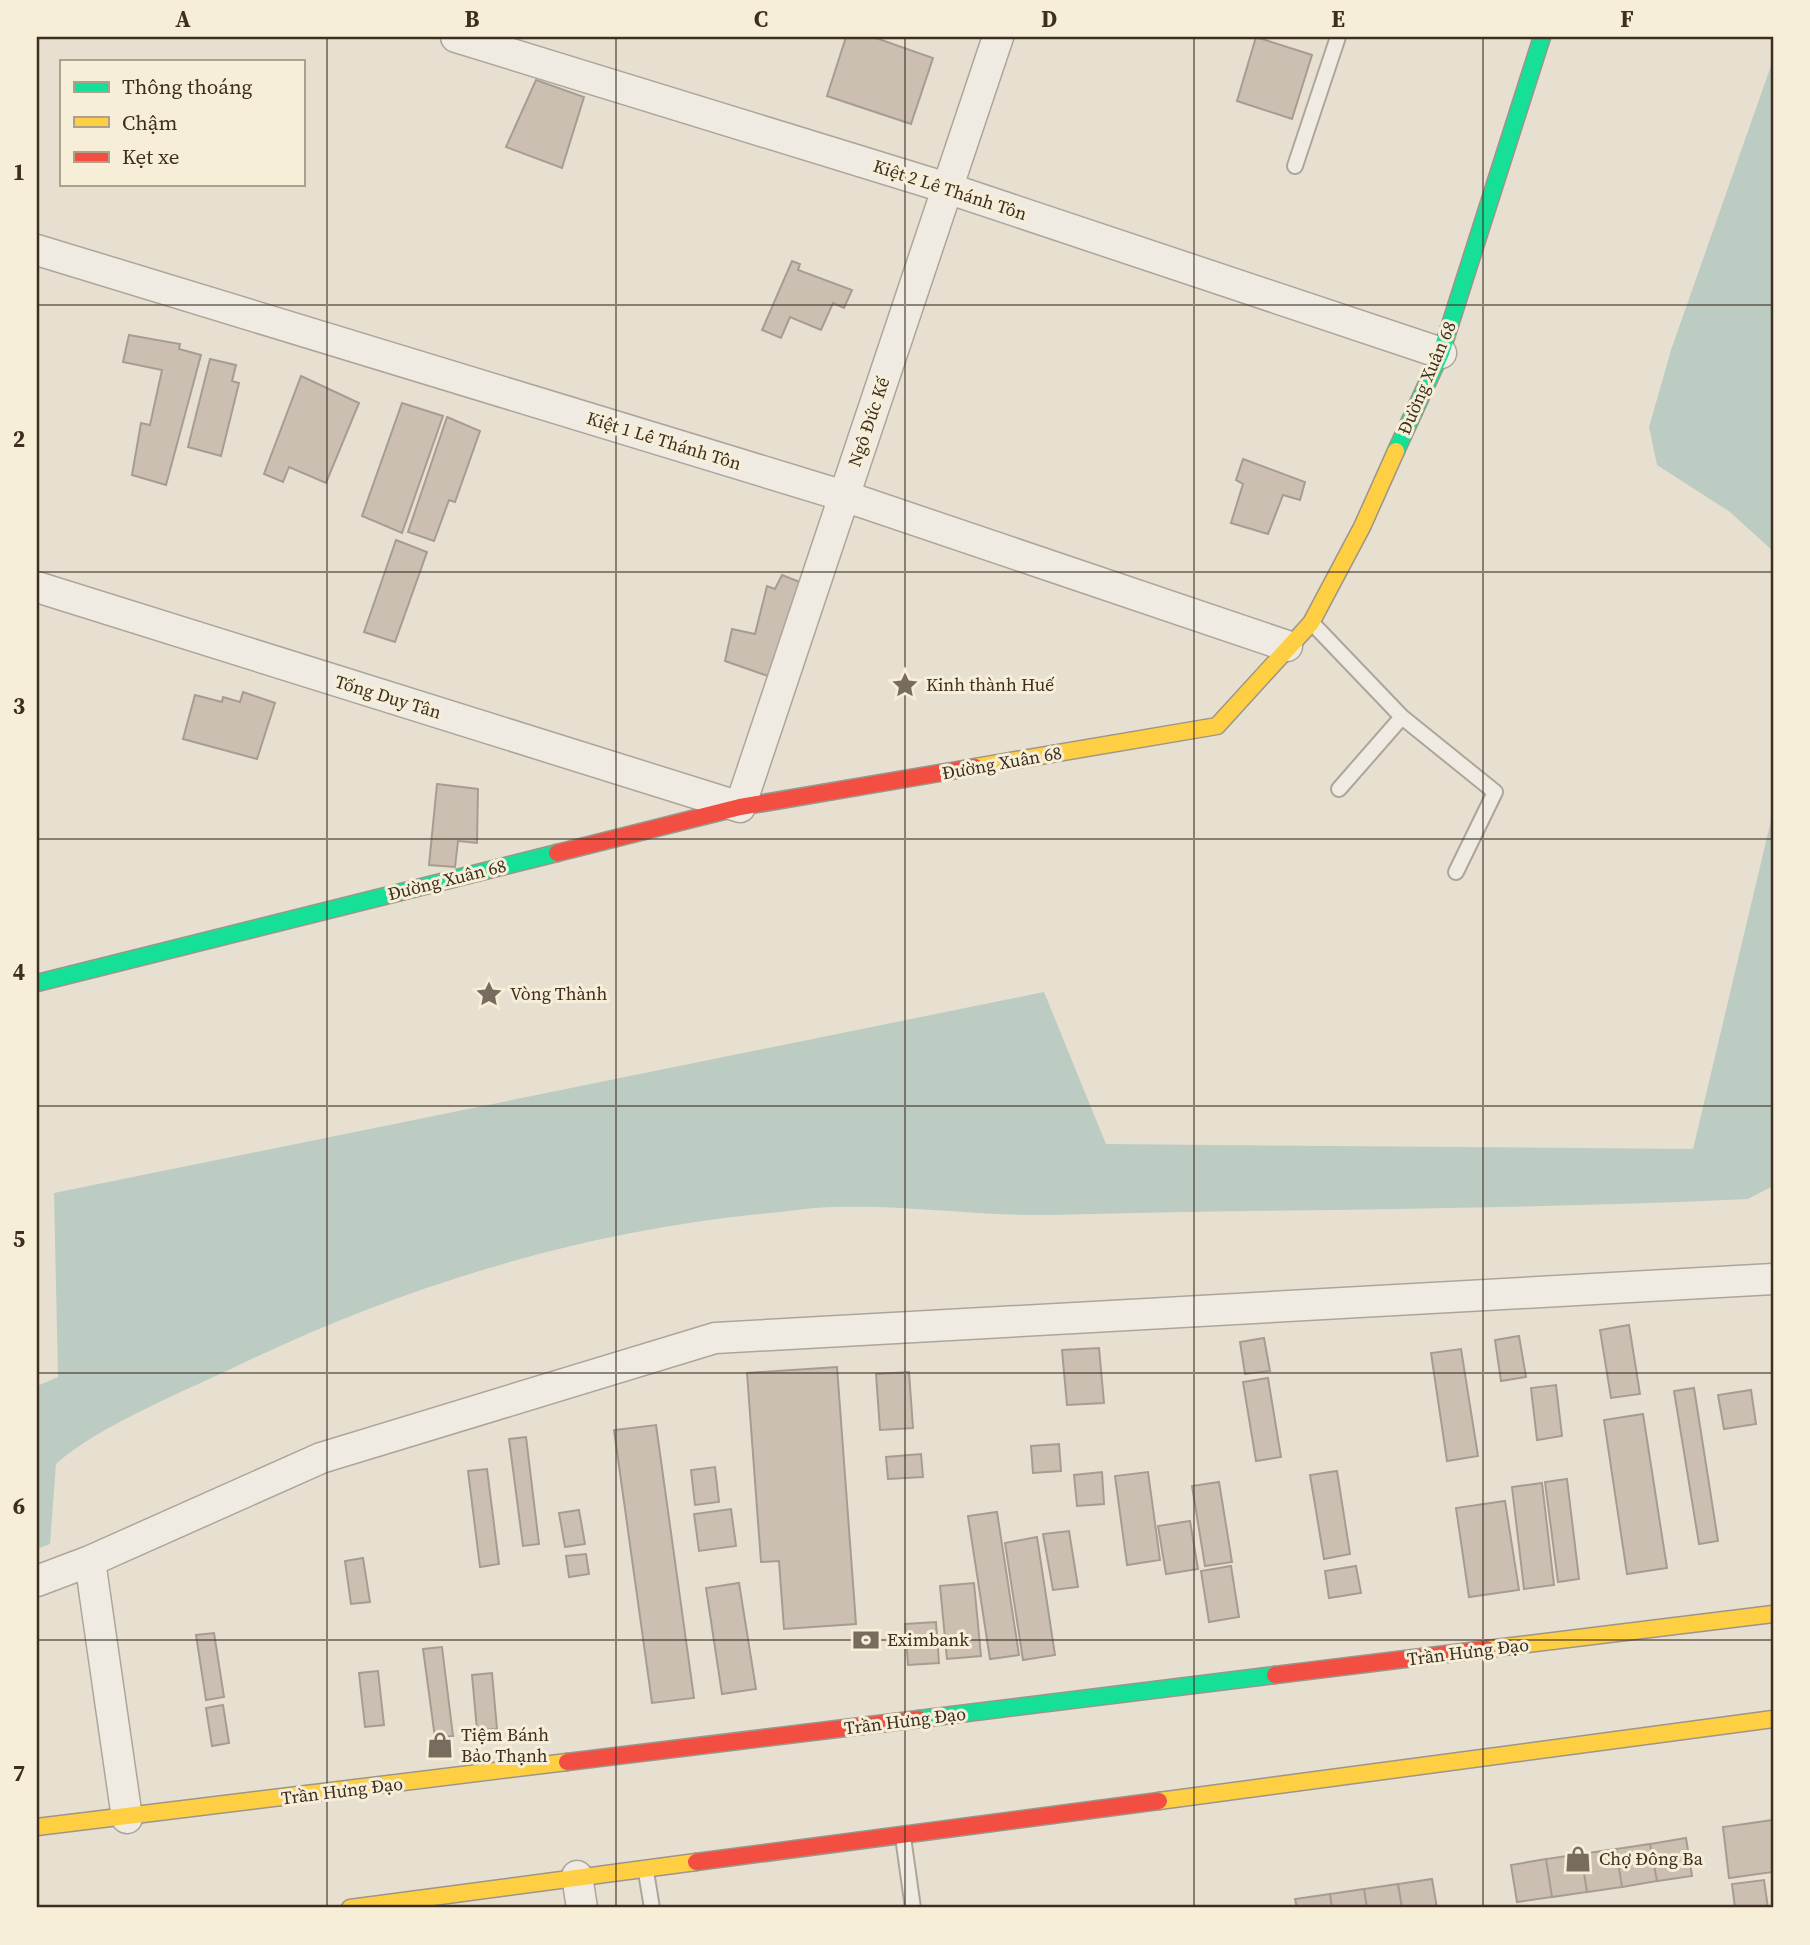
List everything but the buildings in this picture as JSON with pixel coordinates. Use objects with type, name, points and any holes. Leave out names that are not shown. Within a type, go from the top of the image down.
[{"type":"main road","name":"Đường Xuân 68","points":[[37,983],[740,807],[1217,726],[1287,646],[1311,623],[1362,527],[1441,353],[1542,37]]},
{"type":"main road","name":"Trần Hưng Đạo","points":[[37,1827],[1773,1614]]},
{"type":"main road","points":[[350,1908],[1773,1719]]},
{"type":"street","name":"Kiệt 2 Lê Thánh Tôn","points":[[456,37],[947,188],[1441,353]]},
{"type":"street","name":"Ngô Đức Kế","points":[[740,807],[998,37]]},
{"type":"street","name":"Kiệt 1 Lê Thánh Tôn","points":[[37,250],[844,496],[1287,646]]},
{"type":"street","name":"Tống Duy Tân","points":[[37,587],[740,807]]},
{"type":"street","points":[[37,1581],[90,1561],[321,1458],[715,1338],[1773,1279]]},
{"type":"street","points":[[90,1561],[127,1818]]},
{"type":"street","points":[[578,1876],[582,1908]]},
{"type":"lane","points":[[1295,166],[1338,37]]},
{"type":"lane","points":[[1311,623],[1402,717],[1496,792],[1456,872]]},
{"type":"lane","points":[[1339,789],[1402,717]]},
{"type":"lane","points":[[903,1835],[913,1908]]},
{"type":"lane","points":[[646,1867],[652,1908]]},
{"type":"shaded area","points":[[1773,60],[1773,551],[1730,512],[1657,465],[1649,427],[1671,350]]},
{"type":"shaded area","points":[[1773,812],[1773,1186],[1748,1199],[1048,1215],[828,1207],[692,1222],[626,1234],[494,1266],[366,1310],[241,1364],[120,1422],[96,1435],[56,1464],[50,1544],[37,1549],[37,1386],[58,1377],[54,1193],[1044,992],[1106,1144],[1693,1149]]},
{"type":"traffic: fast","points":[[1396,451],[1441,353],[1542,37]]},
{"type":"traffic: fast","points":[[37,983],[557,853]]},
{"type":"traffic: fast","points":[[919,1719],[1275,1675]]},
{"type":"traffic: slow","points":[[975,767],[1217,726],[1311,623],[1362,527],[1396,451]]},
{"type":"traffic: slow","points":[[1487,1649],[1773,1614]]},
{"type":"traffic: slow","points":[[1159,1801],[1773,1719]]},
{"type":"traffic: slow","points":[[37,1827],[567,1762]]},
{"type":"traffic: slow","points":[[350,1908],[696,1862]]},
{"type":"traffic: jam","points":[[557,853],[740,807],[975,767]]},
{"type":"traffic: jam","points":[[1275,1675],[1487,1649]]},
{"type":"traffic: jam","points":[[567,1762],[919,1719]]},
{"type":"traffic: jam","points":[[696,1862],[1159,1801]]},
{"type":"place","name":"Kinh thành Huế","points":[[905,685]]},
{"type":"place","name":"Vòng Thành","points":[[489,994]]},
{"type":"place","name":"Eximbank","points":[[866,1640]]},
{"type":"place","name":"Tiệm Bánh Bảo Thạnh","points":[[440,1745]]},
{"type":"place","name":"Chợ Đông Ba","points":[[1578,1859]]}]
